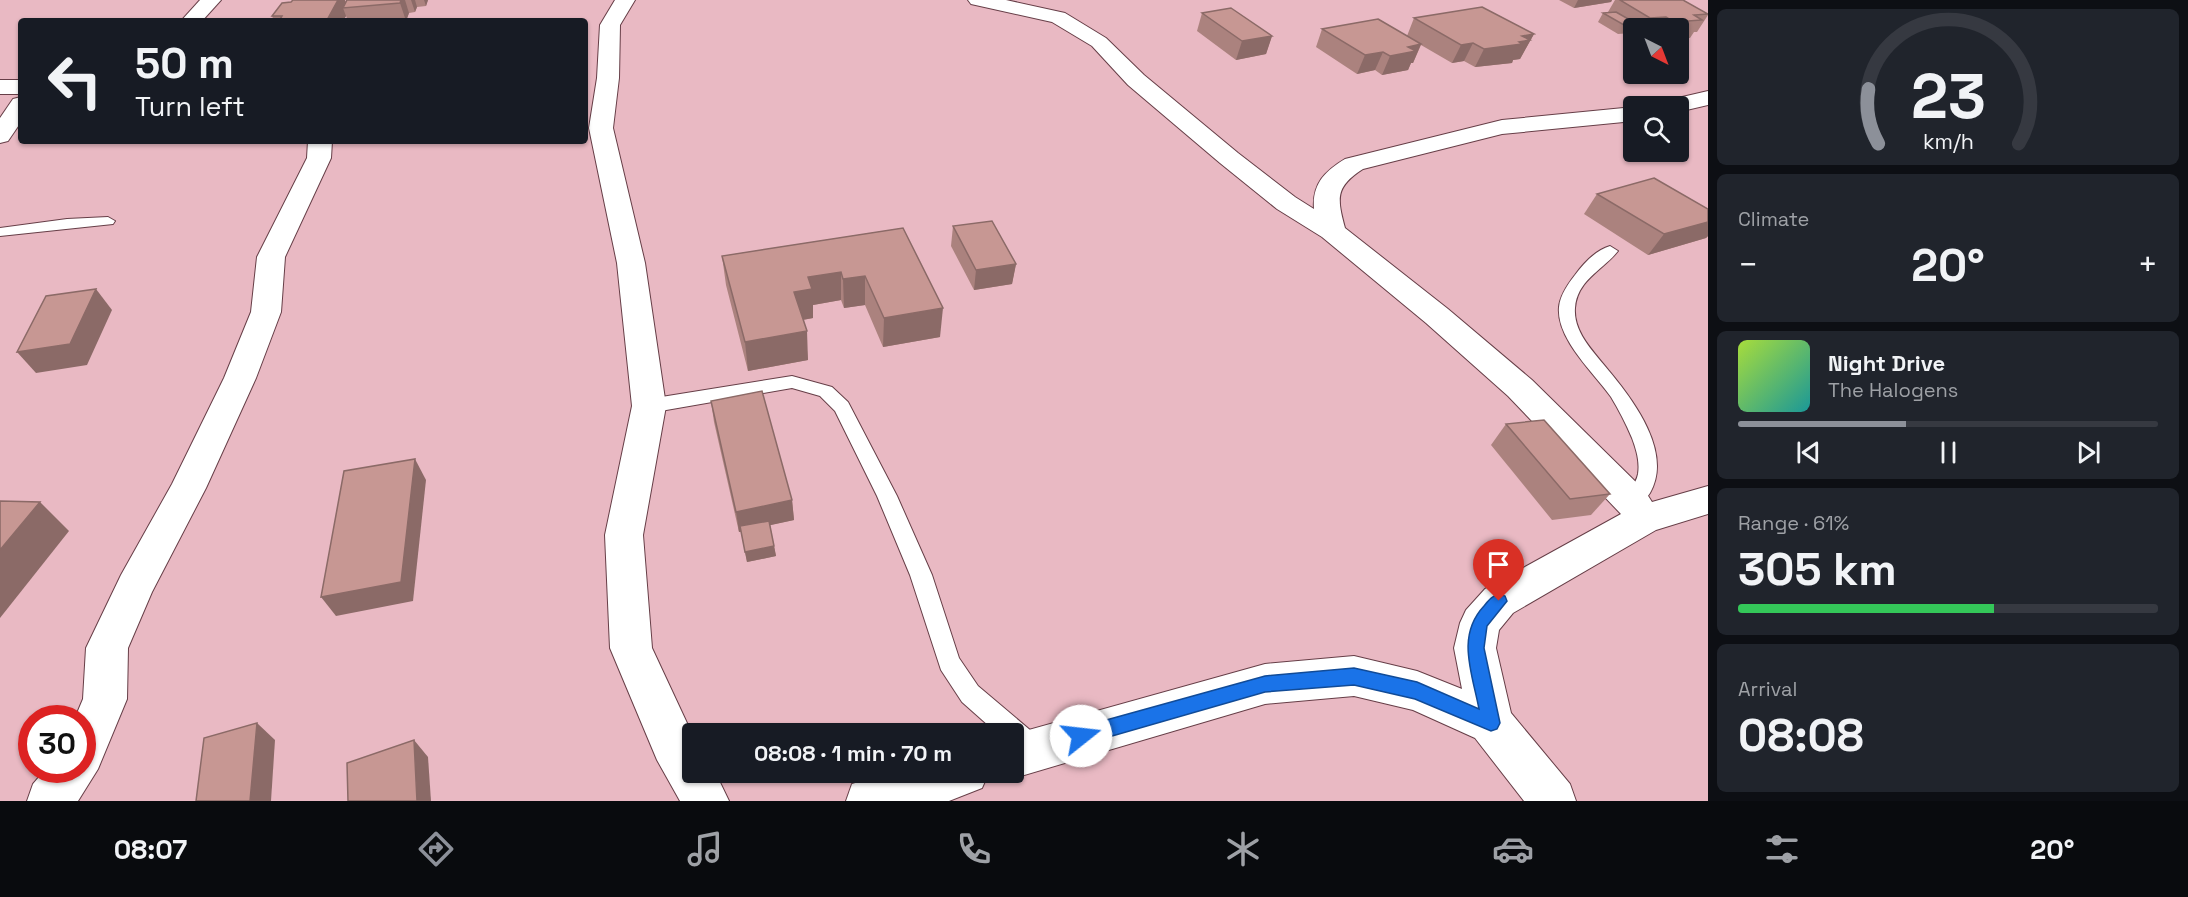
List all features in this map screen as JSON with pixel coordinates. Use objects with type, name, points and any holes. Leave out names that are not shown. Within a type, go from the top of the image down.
[{"type":"street","points":[[194,18],[211,0]]},
{"type":"street","points":[[625,0],[610,26],[608,78],[601,128],[631,263],[649,406],[624,535],[631,648],[673,745],[706,801]]},
{"type":"street","points":[[978,0],[1064,10],[1136,80],[1286,203],[1332,231],[1437,316],[1520,388],[1638,510]]},
{"type":"street","points":[[0,87],[18,87]]},
{"type":"street","points":[[1689,102],[1708,98]]},
{"type":"street","points":[[0,136],[18,109]]},
{"type":"street","points":[[1332,231],[1325,204],[1327,191],[1335,175],[1354,164],[1502,127],[1623,115]]},
{"type":"street","points":[[96,720],[105,699],[107,648],[135,587],[188,488],[240,378],[266,312],[271,257],[319,158],[320,144]]},
{"type":"street","points":[[1552,801],[1491,723],[1475,648],[1480,622],[1499,601],[1638,510],[1708,500]]},
{"type":"street","points":[[1024,752],[1265,684],[1354,676],[1417,691],[1491,723]]},
{"type":"street","points":[[50,801],[63,783]]},
{"type":"street","points":[[869,801],[935,783]]},
{"type":"lane","points":[[0,232],[108,221]]},
{"type":"lane","points":[[1610,251],[1595,261],[1570,290],[1566,310],[1568,325],[1579,344],[1632,415],[1648,455],[1649,471],[1638,510]]},
{"type":"lane","points":[[649,406],[792,382],[826,391],[842,406],[887,496],[921,575],[949,663],[970,694],[997,723]]},
{"type":"building","points":[[293,0],[338,0],[328,18],[272,16],[282,3]]},
{"type":"building","points":[[347,0],[401,0],[400,3],[343,8]]},
{"type":"building","points":[[1620,0],[1683,0],[1708,14],[1694,15],[1702,20],[1689,21],[1689,18],[1650,18]]},
{"type":"building","points":[[1482,7],[1534,34],[1522,36],[1530,40],[1519,42],[1522,44],[1484,49],[1473,43],[1461,45],[1414,18]]},
{"type":"building","points":[[1231,8],[1272,36],[1242,41],[1202,13]]},
{"type":"building","points":[[1616,12],[1626,18],[1623,18],[1623,24],[1603,13]]},
{"type":"building","points":[[1378,19],[1421,44],[1408,47],[1416,51],[1390,56],[1383,52],[1365,55],[1322,29]]},
{"type":"building","points":[[1654,178],[1708,209],[1708,222],[1664,234],[1597,194]]},
{"type":"building","points":[[992,221],[1016,264],[976,270],[953,226]]},
{"type":"building","points":[[903,228],[943,308],[884,318],[865,276],[843,279],[841,272],[808,277],[812,289],[794,292],[807,331],[745,342],[722,256]]},
{"type":"building","points":[[96,289],[70,344],[17,352],[46,296]]},
{"type":"building","points":[[762,391],[792,500],[736,512],[711,401]]},
{"type":"building","points":[[1544,420],[1610,494],[1570,499],[1506,424]]},
{"type":"building","points":[[415,459],[401,582],[321,597],[344,471]]},
{"type":"building","points":[[0,501],[40,502],[0,550]]},
{"type":"building","points":[[769,521],[774,546],[745,552],[740,526]]},
{"type":"building","points":[[257,723],[250,801],[196,801],[204,738]]},
{"type":"building","points":[[414,740],[417,801],[348,801],[347,763]]},
{"type":"route","points":[[1081,736],[1265,684],[1354,676],[1417,691],[1491,723],[1475,648],[1480,622],[1499,601]]}]
